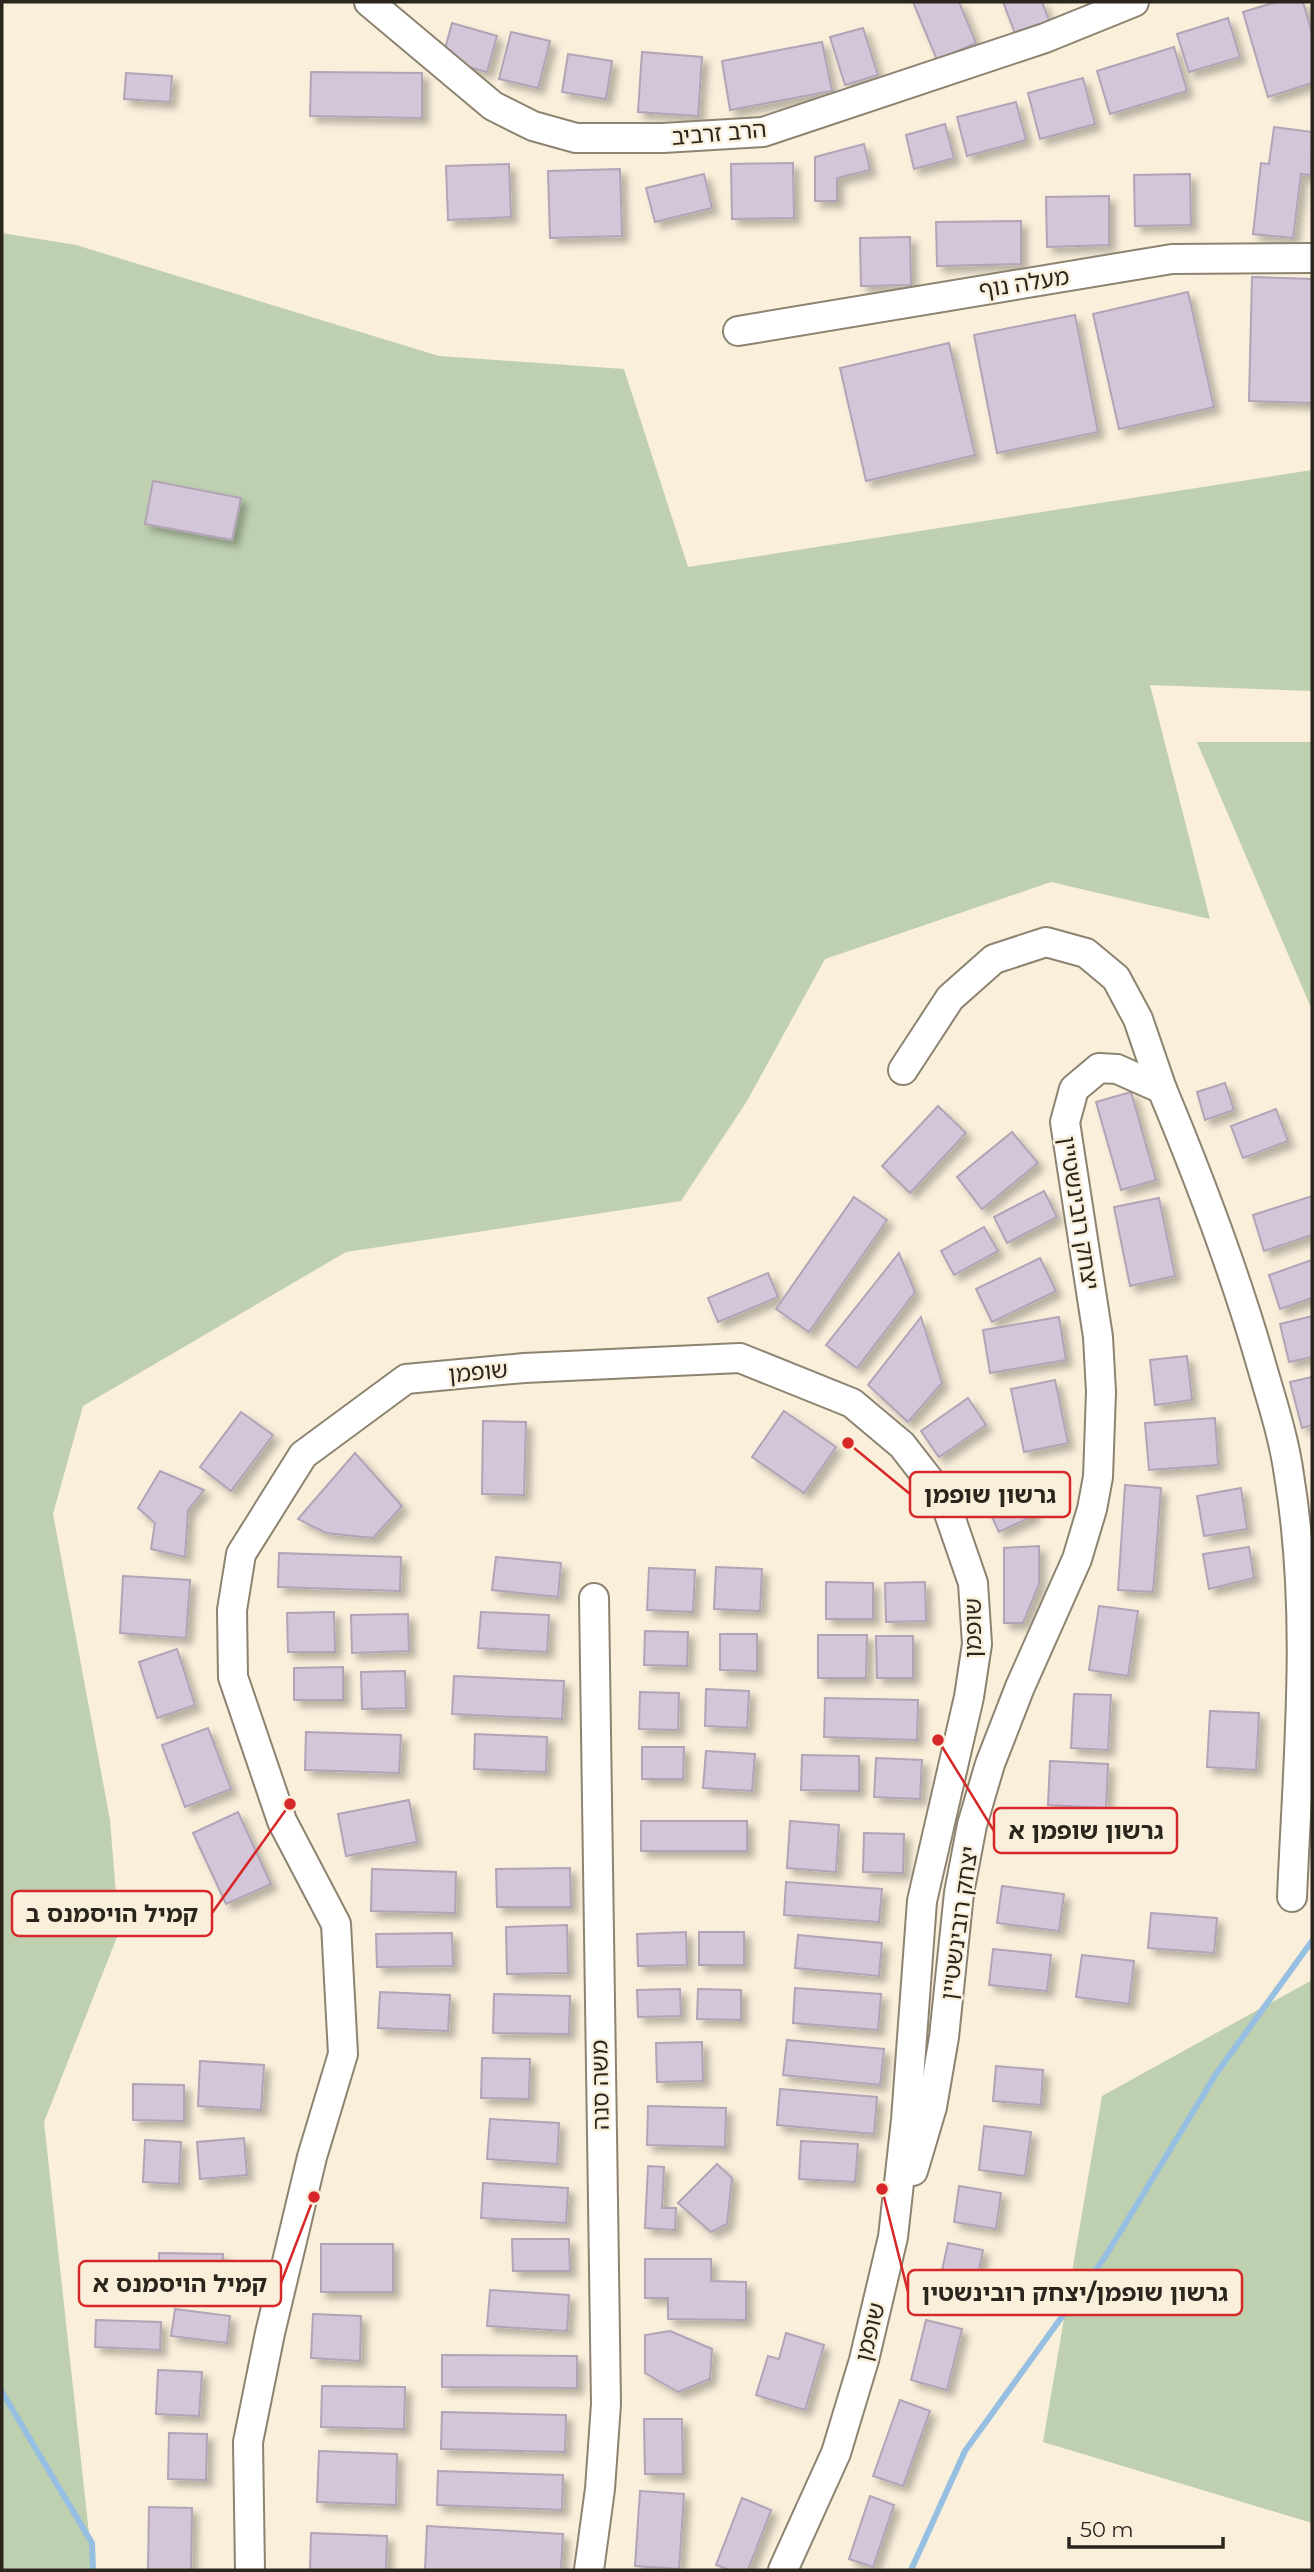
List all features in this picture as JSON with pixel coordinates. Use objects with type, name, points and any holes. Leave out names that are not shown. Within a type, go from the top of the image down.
[{"type":"street","name":"הרב זרביב","points":[[369,2],[493,106],[533,126],[576,138],[663,138],[763,132],[1045,38],[1135,2]]},
{"type":"street","name":"מעלה נוף","points":[[738,331],[1172,259],[1312,258]]},
{"type":"street","points":[[903,1070],[950,998],[994,959],[1046,942],[1086,953],[1116,978],[1138,1019],[1161,1089],[1195,1168],[1246,1310],[1289,1474],[1299,1559],[1304,1645],[1292,1897]]},
{"type":"street","name":"יצחק רובינשטיין","points":[[893,2237],[932,2107],[944,2037],[960,1894],[972,1825],[990,1764],[1015,1698],[1077,1559],[1092,1509],[1098,1477],[1101,1392],[1098,1337],[1065,1122],[1074,1089],[1099,1068],[1118,1069],[1161,1089]]},
{"type":"street","name":"שופמן","points":[[250,2570],[248,2442],[305,2184],[343,2054],[336,1924],[282,1821],[233,1677],[232,1610],[241,1554],[303,1455],[406,1379],[524,1368],[740,1358],[852,1403],[902,1446],[944,1499],[973,1583],[977,1644],[969,1697],[922,1901],[906,2120],[893,2237],[864,2360],[836,2453],[783,2570]]},
{"type":"street","name":"משה סנה","points":[[589,2570],[600,2489],[606,2404],[594,1598]]},
{"type":"street","points":[[906,2120],[918,2117],[932,2107]]},
{"type":"green space","points":[[2,233],[76,245],[439,356],[624,369],[688,567],[1312,470],[1312,691],[1150,685],[1210,919],[1051,882],[825,959],[747,1101],[681,1201],[346,1252],[83,1406],[53,1514],[110,1820],[119,1932],[44,2122],[93,2570],[2,2570]]},
{"type":"green space","points":[[1197,742],[1312,742],[1312,1010]]},
{"type":"green space","points":[[1312,1980],[1312,2523],[1043,2442],[1102,2096]]},
{"type":"building","points":[[913,2],[959,2],[976,43],[937,60]]},
{"type":"building","points":[[1003,2],[1042,2],[1050,23],[1016,36]]},
{"type":"building","points":[[1276,2],[1303,2],[1312,33],[1312,83],[1268,97],[1243,12]]},
{"type":"building","points":[[1228,18],[1240,57],[1189,72],[1177,34]]},
{"type":"building","points":[[452,23],[497,36],[487,72],[442,60]]},
{"type":"building","points":[[863,28],[878,75],[845,85],[830,37]]},
{"type":"building","points":[[511,32],[550,41],[538,88],[499,79]]},
{"type":"building","points":[[822,42],[832,91],[730,110],[722,61]]},
{"type":"building","points":[[1174,47],[1187,91],[1110,114],[1097,71]]},
{"type":"building","points":[[642,52],[702,57],[698,116],[638,112]]},
{"type":"building","points":[[568,54],[612,61],[606,99],[562,92]]},
{"type":"building","points":[[311,72],[422,73],[422,118],[310,116]]},
{"type":"building","points":[[126,73],[172,76],[170,102],[124,99]]},
{"type":"building","points":[[1083,78],[1095,124],[1040,139],[1028,93]]},
{"type":"building","points":[[1016,102],[1026,140],[967,156],[957,117]]},
{"type":"building","points":[[945,124],[954,158],[914,169],[906,135]]},
{"type":"building","points":[[1274,127],[1312,132],[1311,175],[1301,174],[1293,238],[1253,234],[1261,163],[1269,164]]},
{"type":"building","points":[[864,144],[870,170],[837,178],[837,201],[815,201],[815,157]]},
{"type":"building","points":[[793,163],[794,218],[732,219],[731,164]]},
{"type":"building","points":[[509,164],[511,217],[448,220],[446,166]]},
{"type":"building","points":[[620,169],[622,236],[550,238],[548,171]]},
{"type":"building","points":[[704,174],[712,208],[655,222],[646,188]]},
{"type":"building","points":[[1190,174],[1191,225],[1135,226],[1134,175]]},
{"type":"building","points":[[1109,196],[1109,245],[1047,247],[1046,197]]},
{"type":"building","points":[[1021,221],[1021,264],[937,266],[936,222]]},
{"type":"building","points":[[910,237],[911,285],[861,286],[860,238]]},
{"type":"building","points":[[1252,277],[1312,279],[1312,403],[1249,401]]},
{"type":"building","points":[[1188,292],[1214,407],[1119,429],[1093,314]]},
{"type":"building","points":[[1075,315],[1098,432],[997,453],[974,335]]},
{"type":"building","points":[[949,343],[975,455],[866,481],[840,368]]},
{"type":"building","points":[[153,481],[241,498],[232,540],[145,524]]},
{"type":"building","points":[[1225,1083],[1234,1110],[1205,1120],[1197,1092]]},
{"type":"building","points":[[1131,1092],[1156,1180],[1121,1190],[1096,1102]]},
{"type":"building","points":[[938,1106],[966,1133],[910,1193],[882,1166]]},
{"type":"building","points":[[1276,1109],[1288,1141],[1243,1158],[1231,1126]]},
{"type":"building","points":[[1012,1132],[1038,1163],[982,1209],[957,1177]]},
{"type":"building","points":[[1044,1191],[1057,1217],[1007,1243],[994,1217]]},
{"type":"building","points":[[1312,1196],[1312,1235],[1264,1251],[1253,1215]]},
{"type":"building","points":[[854,1197],[887,1220],[809,1332],[776,1309]]},
{"type":"building","points":[[1159,1198],[1175,1276],[1130,1286],[1114,1207]]},
{"type":"building","points":[[984,1227],[998,1251],[954,1275],[941,1251]]},
{"type":"building","points":[[899,1253],[915,1292],[857,1368],[826,1345]]},
{"type":"building","points":[[1040,1258],[1056,1291],[992,1322],[976,1289]]},
{"type":"building","points":[[1312,1260],[1312,1298],[1280,1309],[1269,1275]]},
{"type":"building","points":[[768,1273],[778,1297],[718,1322],[708,1298]]},
{"type":"building","points":[[1312,1316],[1312,1357],[1289,1362],[1280,1324]]},
{"type":"building","points":[[921,1317],[942,1383],[908,1422],[868,1385]]},
{"type":"building","points":[[1059,1317],[1066,1360],[990,1373],[983,1330]]},
{"type":"building","points":[[1187,1356],[1192,1400],[1155,1405],[1150,1360]]},
{"type":"building","points":[[1312,1377],[1312,1425],[1302,1428],[1290,1382]]},
{"type":"building","points":[[1055,1380],[1068,1443],[1024,1452],[1011,1389]]},
{"type":"building","points":[[968,1398],[986,1425],[939,1457],[921,1431]]},
{"type":"building","points":[[784,1411],[836,1447],[804,1493],[752,1457]]},
{"type":"building","points":[[241,1412],[273,1435],[231,1491],[200,1467]]},
{"type":"building","points":[[1215,1418],[1218,1465],[1149,1470],[1145,1423]]},
{"type":"building","points":[[483,1421],[526,1422],[524,1495],[482,1494]]},
{"type":"building","points":[[355,1453],[402,1506],[373,1538],[326,1533],[298,1519]]},
{"type":"building","points":[[160,1471],[204,1490],[188,1510],[185,1557],[151,1549],[155,1523],[138,1508]]},
{"type":"building","points":[[1015,1474],[1035,1515],[999,1532],[980,1491]]},
{"type":"building","points":[[1125,1485],[1161,1488],[1153,1592],[1118,1590]]},
{"type":"building","points":[[1241,1488],[1247,1529],[1204,1536],[1197,1496]]},
{"type":"building","points":[[1039,1546],[1039,1584],[1023,1623],[1004,1623],[1004,1548]]},
{"type":"building","points":[[1249,1547],[1254,1578],[1209,1589],[1203,1554]]},
{"type":"building","points":[[279,1553],[401,1557],[400,1591],[278,1587]]},
{"type":"building","points":[[496,1557],[561,1563],[558,1597],[492,1590]]},
{"type":"building","points":[[716,1567],[762,1569],[760,1611],[714,1609]]},
{"type":"building","points":[[649,1568],[695,1570],[693,1612],[647,1610]]},
{"type":"building","points":[[123,1576],[190,1580],[186,1638],[120,1633]]},
{"type":"building","points":[[826,1582],[873,1583],[873,1619],[826,1619]]},
{"type":"building","points":[[925,1582],[926,1621],[886,1622],[885,1583]]},
{"type":"building","points":[[1099,1606],[1138,1611],[1128,1676],[1089,1670]]},
{"type":"building","points":[[334,1612],[335,1652],[288,1652],[287,1613]]},
{"type":"building","points":[[481,1612],[549,1615],[547,1652],[478,1648]]},
{"type":"building","points":[[408,1614],[409,1651],[352,1653],[351,1615]]},
{"type":"building","points":[[645,1631],[688,1632],[687,1666],[644,1665]]},
{"type":"building","points":[[720,1634],[757,1634],[757,1671],[720,1670]]},
{"type":"building","points":[[818,1635],[867,1635],[866,1678],[818,1678]]},
{"type":"building","points":[[876,1636],[913,1636],[913,1678],[877,1678]]},
{"type":"building","points":[[177,1649],[195,1705],[157,1718],[139,1662]]},
{"type":"building","points":[[343,1667],[343,1700],[294,1700],[294,1668]]},
{"type":"building","points":[[405,1671],[406,1708],[362,1709],[361,1672]]},
{"type":"building","points":[[454,1676],[564,1681],[562,1719],[452,1714]]},
{"type":"building","points":[[706,1689],[749,1691],[747,1728],[705,1726]]},
{"type":"building","points":[[640,1692],[679,1693],[678,1730],[639,1729]]},
{"type":"building","points":[[1074,1694],[1111,1695],[1108,1750],[1071,1748]]},
{"type":"building","points":[[825,1698],[918,1700],[917,1740],[824,1737]]},
{"type":"building","points":[[1210,1711],[1259,1713],[1256,1770],[1207,1767]]},
{"type":"building","points":[[208,1728],[231,1789],[185,1807],[162,1745]]},
{"type":"building","points":[[306,1732],[401,1735],[399,1773],[305,1770]]},
{"type":"building","points":[[475,1734],[547,1737],[546,1772],[474,1769]]},
{"type":"building","points":[[642,1747],[684,1747],[683,1779],[642,1779]]},
{"type":"building","points":[[706,1751],[755,1754],[752,1791],[703,1788]]},
{"type":"building","points":[[802,1755],[859,1756],[859,1791],[801,1790]]},
{"type":"building","points":[[876,1758],[922,1760],[920,1799],[874,1797]]},
{"type":"building","points":[[1050,1761],[1108,1764],[1106,1808],[1048,1805]]},
{"type":"building","points":[[409,1800],[417,1842],[346,1856],[338,1814]]},
{"type":"building","points":[[238,1812],[271,1884],[226,1904],[193,1833]]},
{"type":"building","points":[[641,1821],[747,1821],[747,1851],[641,1851]]},
{"type":"building","points":[[790,1821],[839,1825],[836,1872],[787,1868]]},
{"type":"building","points":[[864,1833],[904,1834],[903,1873],[863,1872]]},
{"type":"building","points":[[570,1868],[571,1907],[497,1907],[496,1869]]},
{"type":"building","points":[[372,1869],[456,1872],[455,1913],[371,1911]]},
{"type":"building","points":[[786,1882],[882,1889],[879,1922],[784,1915]]},
{"type":"building","points":[[1002,1886],[1064,1894],[1059,1931],[997,1923]]},
{"type":"building","points":[[1151,1913],[1217,1918],[1214,1953],[1148,1948]]},
{"type":"building","points":[[567,1925],[568,1973],[507,1974],[506,1927]]},
{"type":"building","points":[[686,1932],[687,1965],[638,1966],[637,1934]]},
{"type":"building","points":[[699,1932],[744,1932],[744,1965],[699,1965]]},
{"type":"building","points":[[452,1933],[453,1966],[377,1967],[376,1934]]},
{"type":"building","points":[[798,1935],[882,1943],[879,1976],[795,1968]]},
{"type":"building","points":[[993,1949],[1051,1955],[1047,1991],[989,1985]]},
{"type":"building","points":[[1082,1955],[1134,1961],[1129,2004],[1076,1997]]},
{"type":"building","points":[[795,1988],[881,1994],[878,2030],[793,2023]]},
{"type":"building","points":[[680,1989],[681,2016],[638,2017],[637,1990]]},
{"type":"building","points":[[698,1989],[741,1990],[741,2020],[697,2019]]},
{"type":"building","points":[[380,1992],[450,1995],[448,2031],[378,2028]]},
{"type":"building","points":[[494,1994],[570,1996],[569,2034],[493,2033]]},
{"type":"building","points":[[787,2040],[884,2049],[880,2085],[783,2075]]},
{"type":"building","points":[[702,2042],[703,2081],[657,2082],[656,2043]]},
{"type":"building","points":[[482,2058],[530,2059],[529,2099],[481,2098]]},
{"type":"building","points":[[200,2061],[264,2065],[261,2110],[198,2106]]},
{"type":"building","points":[[996,2066],[1043,2070],[1041,2105],[993,2101]]},
{"type":"building","points":[[133,2084],[184,2085],[184,2121],[133,2120]]},
{"type":"building","points":[[780,2089],[877,2097],[874,2134],[777,2125]]},
{"type":"building","points":[[648,2106],[726,2108],[725,2147],[647,2145]]},
{"type":"building","points":[[490,2119],[559,2123],[557,2164],[487,2159]]},
{"type":"building","points":[[984,2126],[1031,2132],[1025,2176],[979,2170]]},
{"type":"building","points":[[244,2138],[247,2175],[200,2179],[197,2142]]},
{"type":"building","points":[[145,2140],[181,2142],[179,2184],[143,2182]]},
{"type":"building","points":[[801,2141],[858,2144],[855,2182],[799,2179]]},
{"type":"building","points":[[717,2164],[732,2178],[727,2224],[711,2232],[678,2203]]},
{"type":"building","points":[[648,2166],[664,2167],[662,2208],[676,2208],[675,2230],[645,2228]]},
{"type":"building","points":[[483,2183],[568,2188],[566,2223],[481,2218]]},
{"type":"building","points":[[959,2186],[1001,2193],[996,2229],[954,2222]]},
{"type":"building","points":[[512,2239],[569,2239],[570,2271],[513,2271]]},
{"type":"building","points":[[948,2243],[983,2250],[972,2305],[936,2298]]},
{"type":"building","points":[[321,2244],[393,2244],[393,2292],[321,2292]]},
{"type":"building","points":[[159,2253],[223,2254],[222,2291],[159,2290]]},
{"type":"building","points":[[645,2259],[711,2259],[711,2281],[746,2282],[746,2320],[668,2319],[668,2298],[645,2298]]},
{"type":"building","points":[[490,2290],[569,2295],[567,2331],[487,2326]]},
{"type":"building","points":[[175,2309],[230,2316],[227,2343],[171,2336]]},
{"type":"building","points":[[313,2314],[361,2316],[360,2361],[311,2358]]},
{"type":"building","points":[[96,2320],[161,2322],[160,2350],[95,2347]]},
{"type":"building","points":[[926,2320],[962,2329],[947,2390],[911,2380]]},
{"type":"building","points":[[670,2331],[712,2349],[710,2379],[678,2392],[645,2373],[645,2335]]},
{"type":"building","points":[[786,2333],[824,2345],[805,2410],[756,2395],[768,2356],[779,2359]]},
{"type":"building","points":[[442,2355],[577,2356],[577,2388],[442,2387]]},
{"type":"building","points":[[158,2370],[202,2372],[199,2416],[156,2414]]},
{"type":"building","points":[[322,2386],[405,2387],[404,2429],[321,2427]]},
{"type":"building","points":[[900,2400],[930,2411],[903,2486],[873,2476]]},
{"type":"building","points":[[442,2412],[566,2415],[565,2452],[441,2449]]},
{"type":"building","points":[[644,2419],[682,2419],[683,2474],[645,2474]]},
{"type":"building","points":[[169,2433],[207,2434],[206,2480],[168,2479]]},
{"type":"building","points":[[319,2451],[397,2454],[396,2505],[317,2502]]},
{"type":"building","points":[[438,2471],[563,2475],[562,2510],[437,2505]]},
{"type":"building","points":[[640,2491],[684,2494],[679,2569],[635,2566]]},
{"type":"building","points":[[870,2496],[894,2505],[873,2567],[849,2559]]},
{"type":"building","points":[[742,2498],[771,2510],[748,2570],[729,2570],[716,2565]]},
{"type":"building","points":[[149,2507],[192,2508],[191,2570],[148,2570]]},
{"type":"building","points":[[427,2526],[563,2534],[561,2570],[425,2570]]},
{"type":"building","points":[[311,2533],[387,2536],[386,2570],[310,2570]]},
{"type":"waterway","points":[[911,2570],[965,2451],[1105,2257],[1216,2074],[1312,1941]]},
{"type":"waterway","points":[[2,2392],[92,2543],[93,2570]]},
{"type":"place","name":"גרשון שופמן","points":[[848,1443]]},
{"type":"place","name":"גרשון שופמן א","points":[[938,1740]]},
{"type":"place","name":"קמיל הויסמנס ב","points":[[290,1804]]},
{"type":"place","name":"גרשון שופמן/יצחק רובינשטין","points":[[882,2189]]},
{"type":"place","name":"קמיל הויסמנס א","points":[[314,2197]]}]
